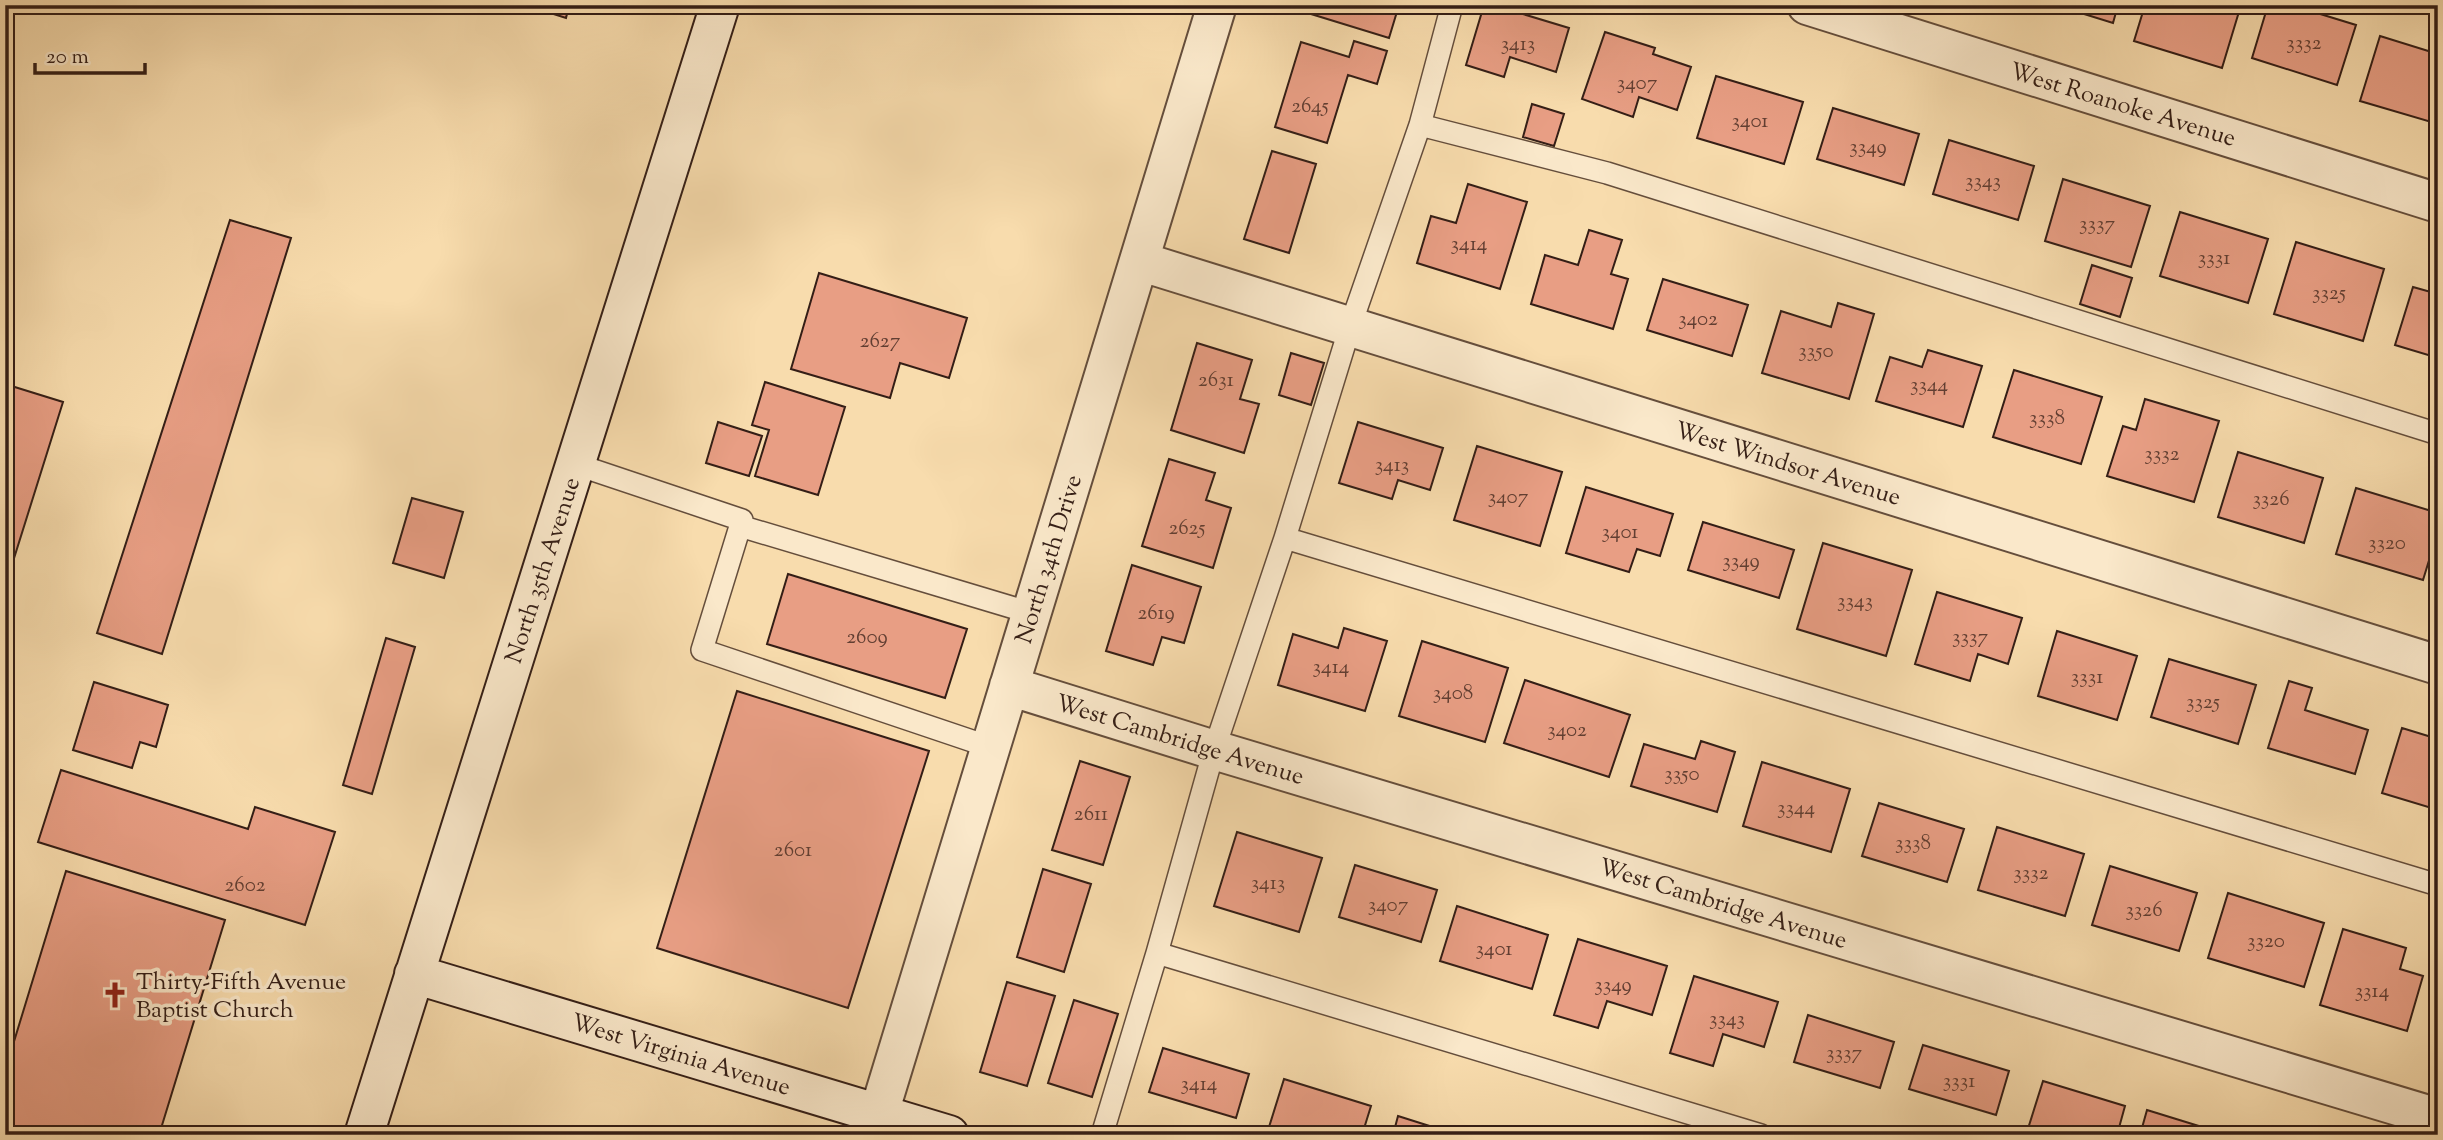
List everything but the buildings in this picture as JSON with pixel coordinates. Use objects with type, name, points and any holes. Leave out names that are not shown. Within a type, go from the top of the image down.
[{"type":"street","name":"North 35th Avenue","points":[[364,1135],[720,5]]},
{"type":"street","name":"North 34th Drive","points":[[878,1113],[1217,5]]},
{"type":"street","name":"West Roanoke Avenue","points":[[1807,5],[2438,203]]},
{"type":"street","name":"West Windsor Avenue","points":[[1139,261],[2438,665]]},
{"type":"street","name":"West Cambridge Avenue","points":[[1009,686],[2438,1118]]},
{"type":"street","name":"West Virginia Avenue","points":[[414,974],[949,1135]]},
{"type":"lane","points":[[1102,1135],[1214,750],[1285,538],[1350,327],[1420,125],[1452,5]]},
{"type":"lane","points":[[1420,125],[1607,173],[2438,434]]},
{"type":"lane","points":[[575,464],[741,520],[702,650],[990,747]]},
{"type":"lane","points":[[740,527],[1031,613]]},
{"type":"lane","points":[[1285,538],[2438,885]]},
{"type":"lane","points":[[1157,953],[1761,1135]]},
{"type":"place","name":"Thirty-Fifth Avenue Baptist Church","points":[[115,995]]}]
